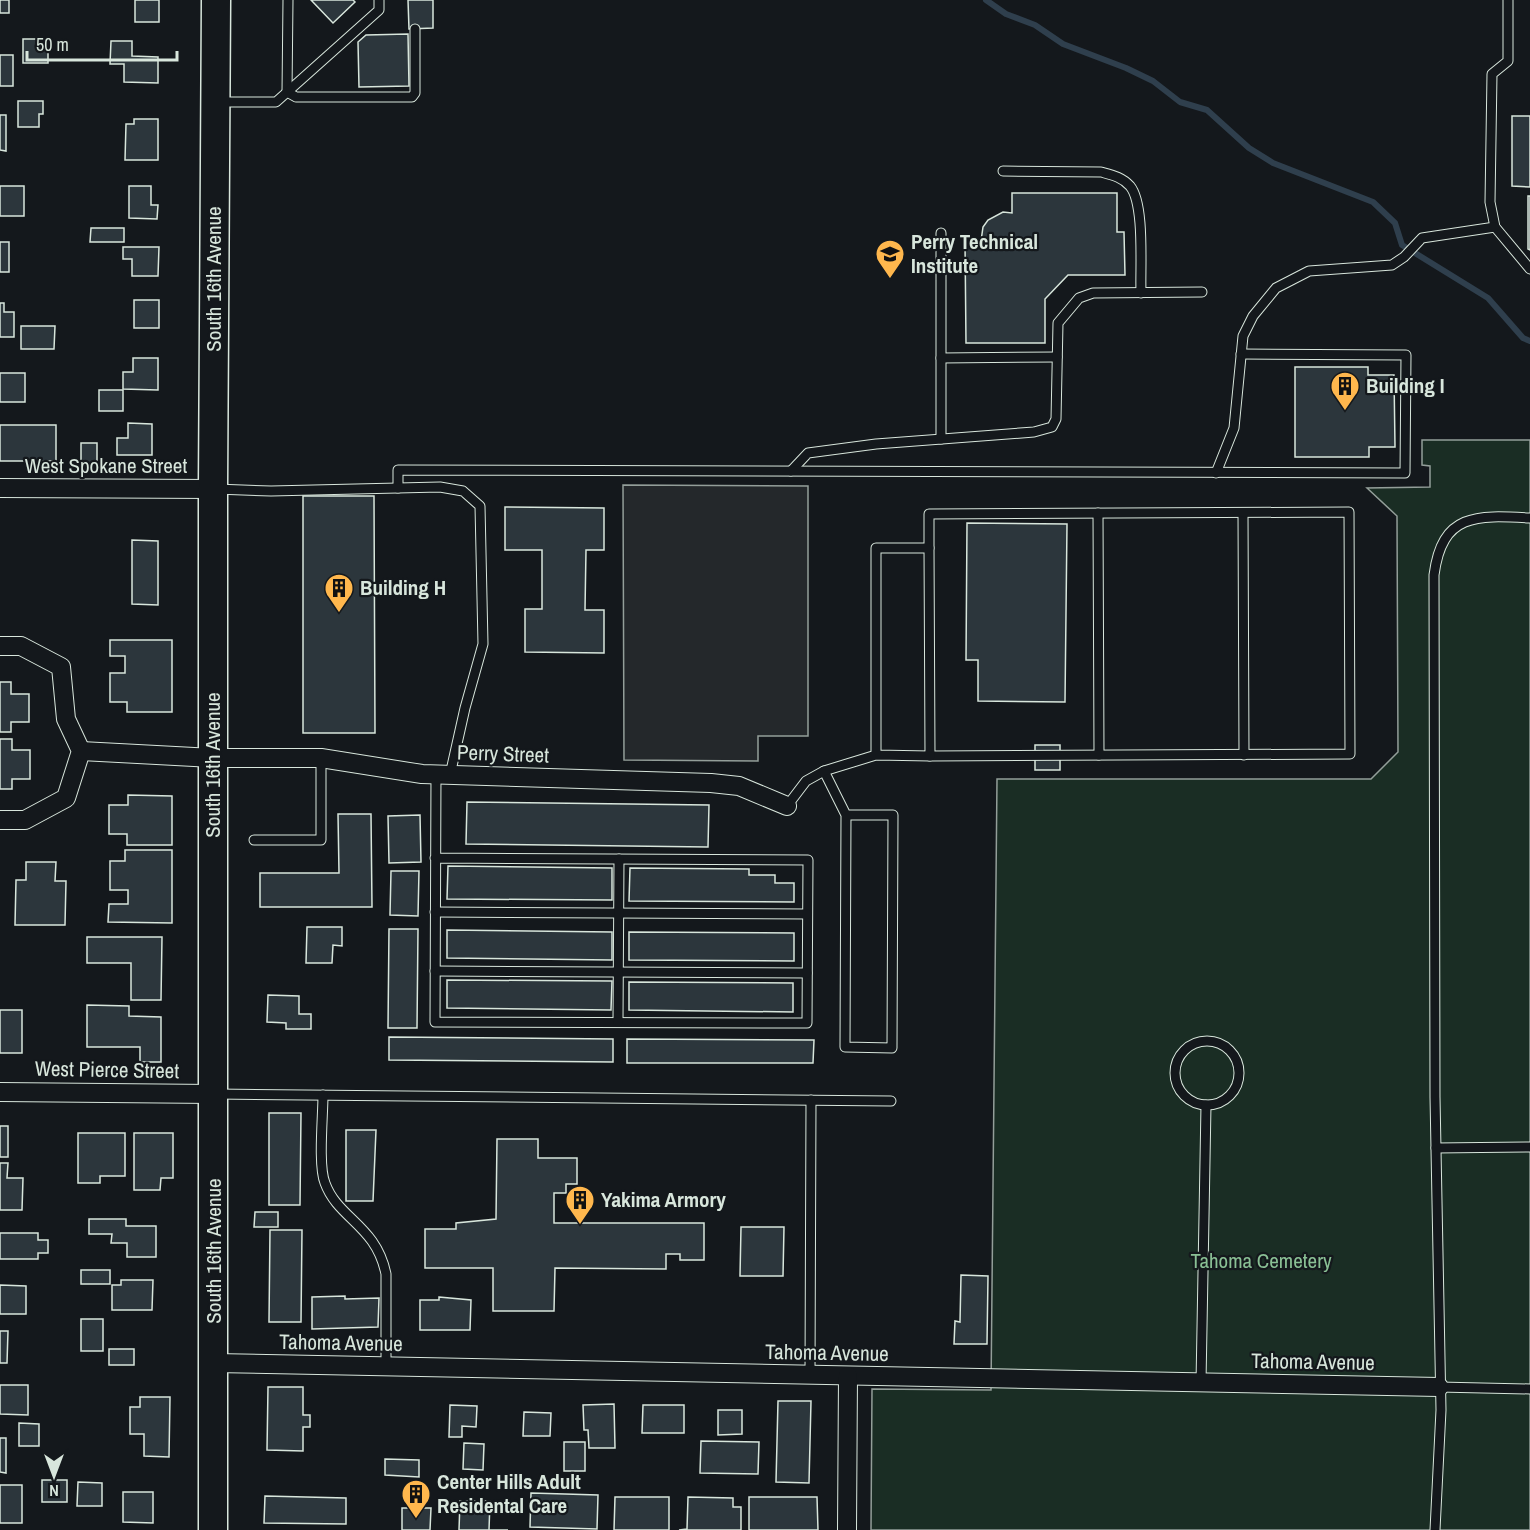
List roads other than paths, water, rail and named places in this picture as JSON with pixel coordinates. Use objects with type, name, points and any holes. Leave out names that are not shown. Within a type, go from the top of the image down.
[{"type":"main road","name":"South 16th Avenue","points":[[213,1530],[213,489],[216,0]]},
{"type":"street","name":"West Spokane Street","points":[[0,488],[213,489]]},
{"type":"street","points":[[0,646],[21,646],[61,667],[66,718],[81,751],[66,798],[25,820],[0,820]]},
{"type":"street","name":"Perry Street","points":[[81,751],[213,758],[321,758],[443,774],[711,783],[739,786],[787,806]]},
{"type":"street","name":"West Pierce Street","points":[[0,1092],[213,1094]]},
{"type":"street","name":"Tahoma Avenue","points":[[214,1363],[1439,1387]]},
{"type":"street","points":[[847,1530],[848,1376]]},
{"type":"lane","points":[[287,92],[288,0]]},
{"type":"lane","points":[[216,102],[276,102],[379,10],[379,0]]},
{"type":"lane","points":[[1508,0],[1508,61],[1492,74],[1490,202],[1495,227],[1530,269]]},
{"type":"lane","points":[[287,92],[296,98],[412,98],[415,93],[415,29]]},
{"type":"lane","points":[[1003,171],[1101,172],[1115,176],[1131,187],[1138,202],[1141,293]]},
{"type":"lane","points":[[1216,472],[1234,428],[1243,336],[1253,316],[1275,288],[1309,271],[1392,265],[1404,257],[1415,242],[1430,236],[1495,227]]},
{"type":"lane","points":[[941,232],[941,439]]},
{"type":"lane","points":[[791,471],[808,453],[1034,432],[1052,427],[1056,419],[1058,323],[1079,298],[1093,293],[1202,292]]},
{"type":"lane","points":[[398,488],[398,470],[1405,473],[1406,355],[1241,354]]},
{"type":"lane","points":[[941,358],[1057,357]]},
{"type":"lane","points":[[213,489],[271,491],[440,487],[464,492],[480,506],[483,644],[443,774],[435,858],[435,1022],[807,1023],[808,860],[435,858]]},
{"type":"lane","points":[[787,806],[806,781],[824,771],[876,755],[930,756],[1350,754],[1348,512],[929,514],[930,756]]},
{"type":"lane","points":[[1098,513],[1100,755]]},
{"type":"lane","points":[[1243,513],[1244,755]]},
{"type":"lane","points":[[1435,1530],[1439,1387],[1434,576],[1437,550],[1454,526],[1492,516],[1530,518]]},
{"type":"lane","points":[[876,755],[876,548],[929,548]]},
{"type":"lane","points":[[254,840],[321,840],[321,758]]},
{"type":"lane","points":[[824,771],[846,815],[845,1047],[892,1048],[892,815],[846,815]]},
{"type":"lane","points":[[618,1022],[619,859]]},
{"type":"lane","points":[[435,912],[807,914]]},
{"type":"lane","points":[[435,971],[807,973]]},
{"type":"lane","points":[[1204,1041],[1225,1047],[1237,1062],[1239,1072],[1237,1082],[1226,1099],[1206,1105],[1187,1098],[1180,1090],[1175,1069],[1185,1050],[1204,1041]]},
{"type":"lane","points":[[213,1094],[891,1101]]},
{"type":"lane","points":[[323,1095],[323,1179],[332,1196],[367,1233],[383,1260],[386,1274],[386,1367]]},
{"type":"lane","points":[[810,1375],[811,1100]]},
{"type":"lane","points":[[1201,1383],[1206,1105]]},
{"type":"lane","points":[[1436,1148],[1530,1147]]},
{"type":"lane","points":[[1439,1387],[1530,1389]]},
{"type":"waterway","points":[[986,0],[1006,14],[1035,25],[1063,44],[1126,68],[1153,81],[1180,102],[1207,110],[1249,148],[1273,163],[1373,202],[1395,223],[1402,245],[1488,298],[1523,338],[1530,341]]},
{"type":"place","name":"Perry Technical Institute","points":[[890,280]]},
{"type":"place","name":"Building I","points":[[1345,412]]},
{"type":"place","name":"Building H","points":[[339,614]]},
{"type":"place","name":"Yakima Armory","points":[[580,1226]]},
{"type":"place","name":"Center Hills Adult Residental Care","points":[[416,1520]]},
{"type":"park label","name":"Tahoma Cemetery","points":[[1261,1261]]}]
